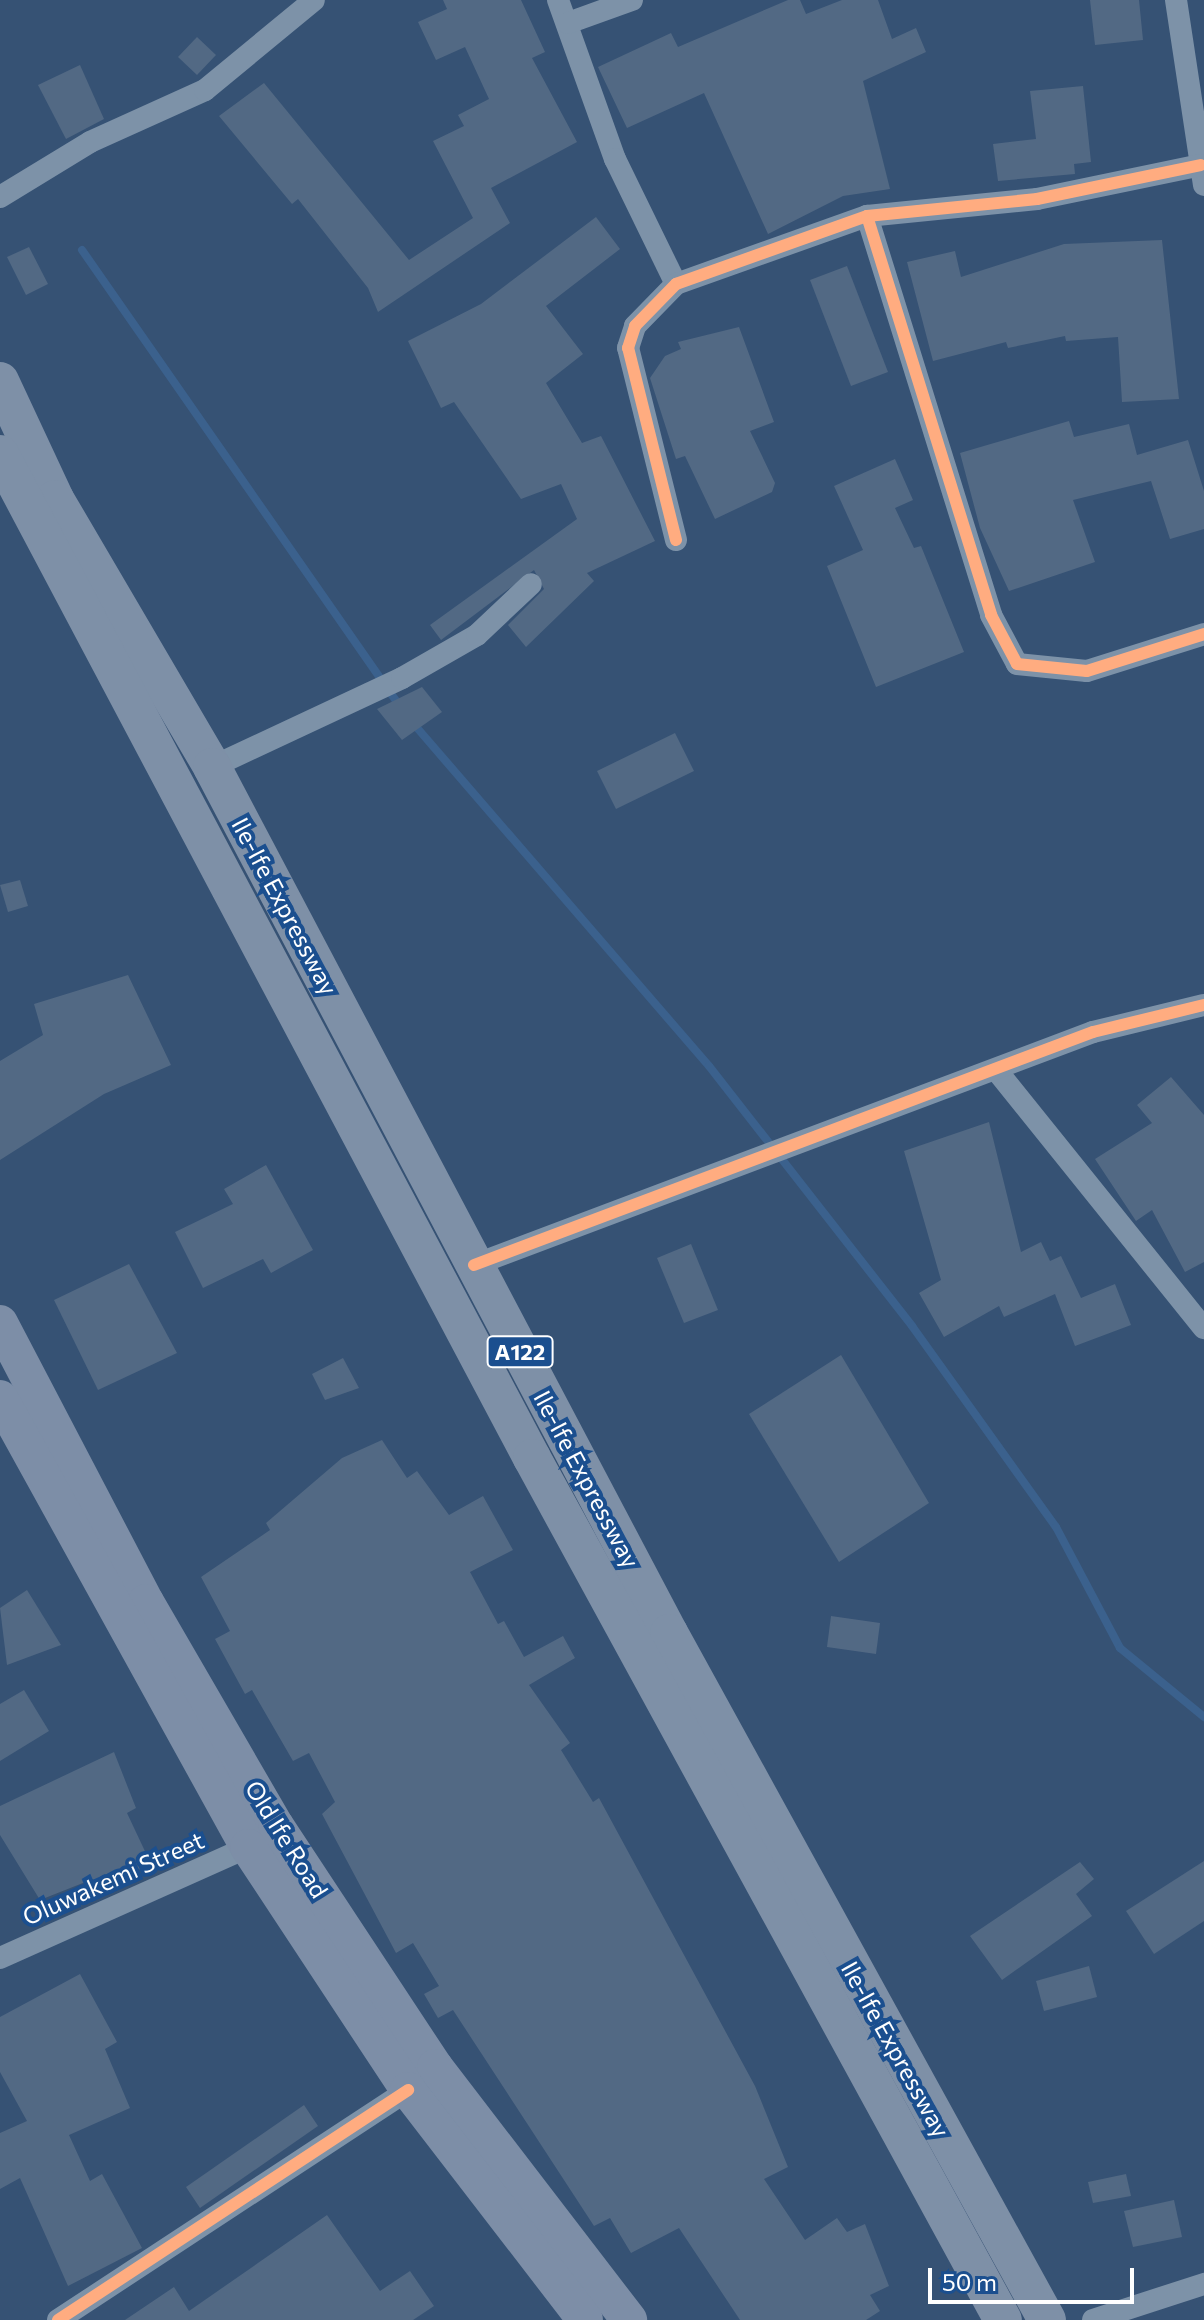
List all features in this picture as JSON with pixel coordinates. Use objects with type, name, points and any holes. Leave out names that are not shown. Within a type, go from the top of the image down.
[{"type":"highway","name":"Ile-Ife Expressway","points":[[0,381],[55,499],[212,767],[474,1265],[1047,2320]]},
{"type":"highway","name":"Ile-Ife Expressway","points":[[0,454],[554,1500],[1003,2320]]},
{"type":"main road","name":"Old Ife Road","points":[[0,1323],[130,1610],[248,1847],[408,2090],[585,2320]]},
{"type":"main road","name":"Old Ife Road","points":[[0,1398],[130,1610],[435,2067],[629,2320]]},
{"type":"street","points":[[0,197],[90,142],[205,90],[314,0]]},
{"type":"street","points":[[558,0],[615,159],[676,284]]},
{"type":"street","points":[[568,23],[632,0]]},
{"type":"street","points":[[676,540],[628,348],[635,326],[676,284],[867,216],[1037,199],[1203,175],[1176,0]]},
{"type":"street","points":[[867,216],[991,615],[1017,664],[1087,671],[1204,634]]},
{"type":"street","points":[[212,767],[402,678],[477,635],[531,584]]},
{"type":"street","points":[[474,1265],[997,1071],[1093,1032],[1204,1005]]},
{"type":"street","points":[[997,1071],[1204,1328]]},
{"type":"street","name":"Oluwakemi Street","points":[[0,1958],[248,1847]]},
{"type":"street","points":[[58,2320],[408,2090]]},
{"type":"street","points":[[1093,2320],[1204,2284]]},
{"type":"building","points":[[443,0],[521,0],[545,52],[532,58],[577,142],[491,188],[510,223],[378,312],[368,288],[298,199],[292,204],[219,116],[264,83],[409,260],[473,218],[433,141],[464,126],[458,115],[489,99],[465,47],[436,60],[418,22],[447,9]]},
{"type":"building","points":[[788,0],[800,0],[806,14],[842,0],[878,0],[892,39],[916,28],[926,52],[863,81],[890,189],[843,196],[768,234],[704,93],[627,128],[598,67],[671,33],[678,47]]},
{"type":"building","points":[[1090,0],[1139,0],[1143,40],[1095,45]]},
{"type":"building","points":[[197,37],[216,55],[197,75],[178,57]]},
{"type":"building","points":[[80,65],[104,119],[66,139],[38,85]]},
{"type":"building","points":[[1083,86],[1091,162],[1074,164],[1075,174],[998,181],[993,144],[1036,139],[1030,91]]},
{"type":"building","points":[[596,217],[620,249],[546,306],[583,354],[546,383],[582,443],[601,436],[655,541],[587,573],[594,581],[526,647],[508,625],[544,589],[534,570],[441,640],[430,625],[577,519],[561,484],[521,499],[454,402],[441,408],[408,341],[481,304]]},
{"type":"building","points":[[1162,240],[1179,399],[1122,402],[1118,337],[1066,341],[1065,336],[1008,348],[1006,342],[933,361],[907,262],[955,251],[961,277],[1064,244]]},
{"type":"building","points":[[29,247],[48,284],[26,295],[7,257]]},
{"type":"building","points":[[847,266],[888,372],[851,386],[810,280]]},
{"type":"building","points":[[739,327],[774,422],[750,431],[775,483],[772,492],[715,519],[685,456],[676,459],[650,378],[665,356],[681,349],[678,342]]},
{"type":"building","points":[[1069,421],[1074,437],[1129,424],[1137,455],[1188,440],[1204,491],[1204,529],[1170,539],[1151,481],[1073,500],[1095,562],[1009,591],[980,528],[960,453]]},
{"type":"building","points":[[895,459],[913,500],[895,508],[914,548],[921,546],[964,652],[876,687],[827,566],[863,550],[834,486]]},
{"type":"building","points":[[422,687],[442,712],[402,740],[377,709]]},
{"type":"building","points":[[675,733],[694,771],[616,809],[597,771]]},
{"type":"building","points":[[20,880],[28,906],[8,912],[0,885]]},
{"type":"building","points":[[128,975],[171,1065],[104,1094],[0,1160],[0,1061],[43,1035],[34,1004]]},
{"type":"building","points":[[1171,1077],[1204,1115],[1204,1262],[1185,1272],[1152,1210],[1136,1221],[1095,1159],[1152,1123],[1137,1105]]},
{"type":"building","points":[[989,1122],[1021,1252],[1041,1242],[1050,1261],[1061,1256],[1081,1298],[1115,1284],[1131,1325],[1075,1346],[1055,1294],[1004,1317],[999,1306],[944,1337],[919,1293],[941,1280],[904,1151]]},
{"type":"building","points":[[266,1165],[313,1250],[271,1273],[263,1259],[203,1288],[175,1232],[233,1204],[224,1189]]},
{"type":"building","points":[[691,1244],[718,1310],[684,1323],[657,1258]]},
{"type":"building","points":[[129,1264],[177,1353],[98,1390],[54,1300]]},
{"type":"building","points":[[841,1355],[929,1503],[839,1562],[749,1414]]},
{"type":"building","points":[[343,1358],[359,1388],[325,1400],[312,1374]]},
{"type":"building","points":[[382,1440],[407,1478],[417,1471],[449,1515],[483,1496],[513,1550],[470,1572],[498,1624],[504,1621],[524,1657],[563,1636],[575,1658],[529,1685],[570,1743],[561,1750],[593,1802],[599,1798],[755,2086],[788,2167],[764,2179],[805,2240],[837,2218],[847,2232],[865,2224],[889,2286],[870,2295],[880,2311],[866,2320],[740,2320],[679,2228],[631,2253],[610,2218],[594,2226],[453,2010],[438,2018],[424,1994],[439,1986],[413,1943],[396,1953],[322,1814],[335,1802],[309,1753],[293,1761],[252,1690],[245,1694],[215,1639],[230,1631],[201,1577],[270,1530],[266,1523],[342,1458]]},
{"type":"building","points":[[27,1590],[61,1645],[7,1665],[0,1608]]},
{"type":"building","points":[[831,1616],[880,1623],[876,1654],[827,1647]]},
{"type":"building","points":[[24,1690],[49,1731],[0,1761],[0,1704]]},
{"type":"building","points":[[114,1752],[136,1808],[127,1813],[151,1864],[98,1889],[93,1879],[40,1900],[0,1835],[0,1806]]},
{"type":"building","points":[[1204,1861],[1204,1921],[1154,1954],[1126,1911]]},
{"type":"building","points":[[1080,1862],[1094,1879],[1076,1894],[1092,1916],[1002,1980],[970,1936]]},
{"type":"building","points":[[1089,1966],[1097,1997],[1044,2011],[1036,1981]]},
{"type":"building","points":[[80,1974],[117,2042],[105,2049],[130,2108],[69,2135],[90,2181],[102,2174],[142,2248],[68,2286],[20,2178],[0,2189],[0,2133],[27,2121],[0,2072],[0,2017]]},
{"type":"building","points":[[304,2105],[318,2126],[200,2208],[186,2187]]},
{"type":"building","points":[[1126,2174],[1131,2196],[1093,2203],[1088,2182]]},
{"type":"building","points":[[1174,2200],[1182,2237],[1133,2247],[1124,2211]]},
{"type":"building","points":[[327,2215],[380,2291],[410,2271],[434,2306],[413,2320],[125,2320],[174,2287],[189,2311]]},
{"type":"waterway","points":[[82,250],[401,708]]},
{"type":"waterway","points":[[412,722],[709,1066],[912,1326],[1056,1527],[1120,1648],[1204,1717]]},
{"type":"cycle path","points":[[676,540],[628,348],[635,326],[676,284],[867,216],[1037,199],[1201,165]]},
{"type":"cycle path","points":[[867,216],[991,615],[1017,664],[1087,671],[1204,634]]},
{"type":"cycle path","points":[[474,1265],[1093,1032],[1204,1005]]},
{"type":"cycle path","points":[[58,2320],[408,2090]]}]
